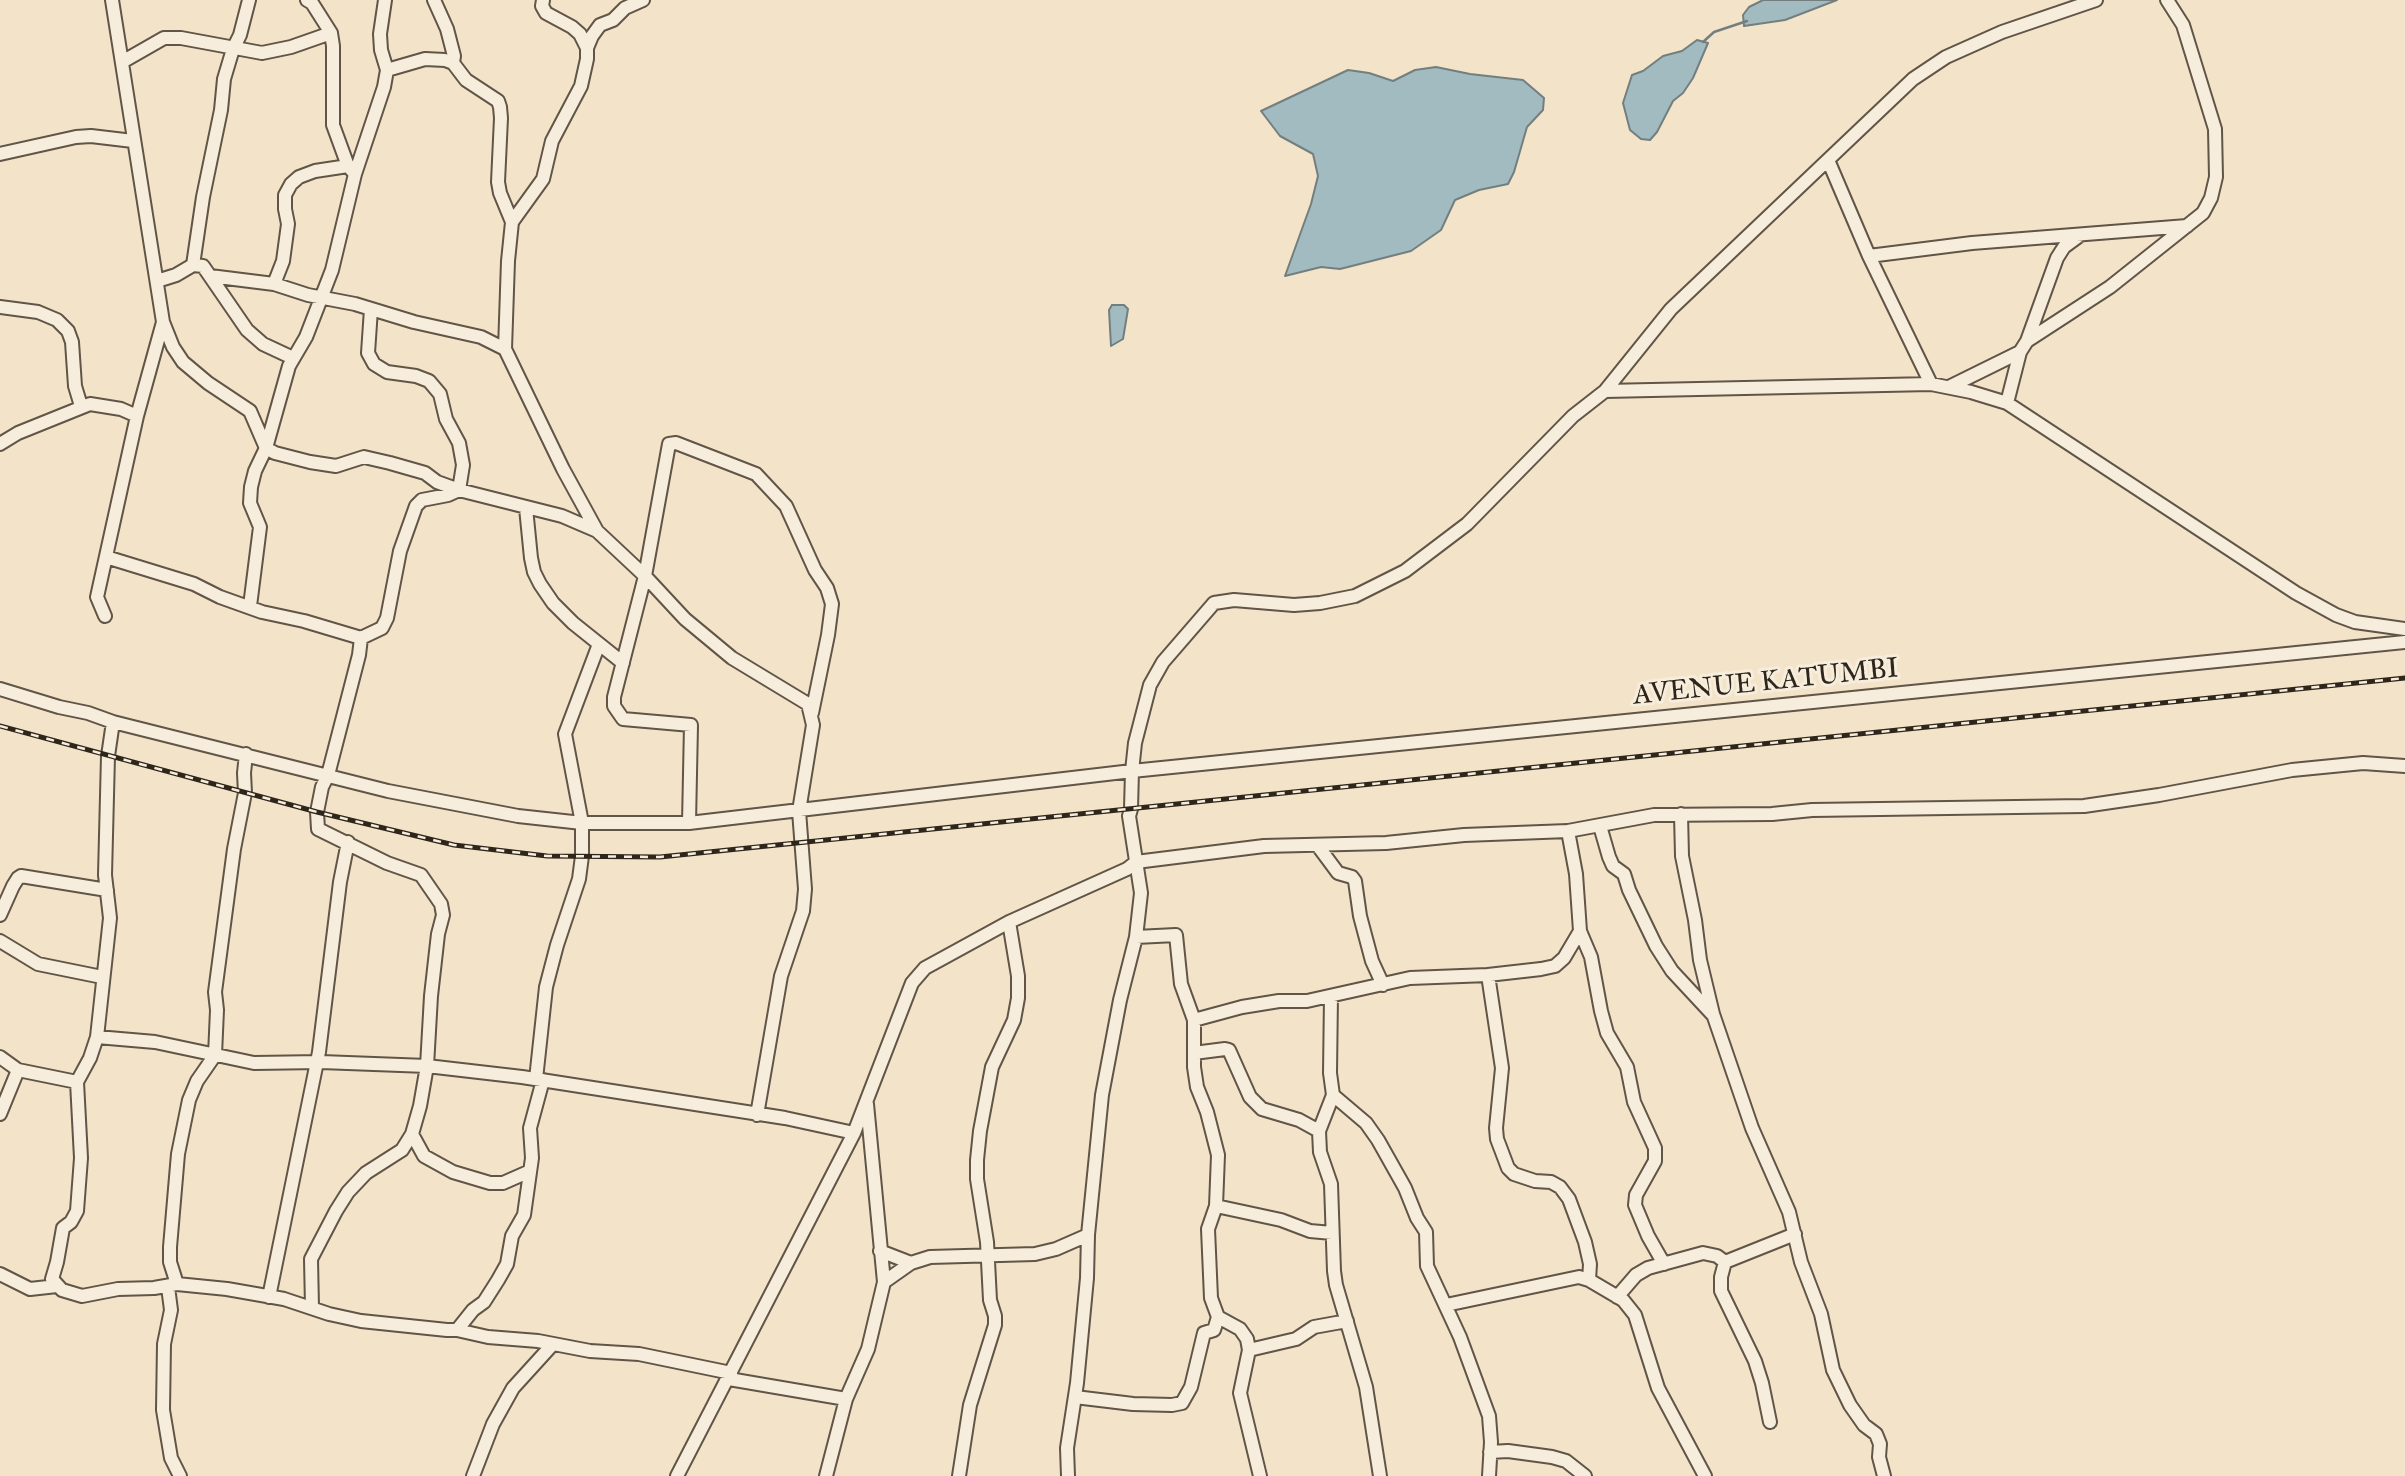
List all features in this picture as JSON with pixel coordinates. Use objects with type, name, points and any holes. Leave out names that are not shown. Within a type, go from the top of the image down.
[{"type":"street","points":[[112,0],[163,322],[173,347],[183,362],[208,383],[247,407],[266,448],[275,453],[336,466],[364,457],[390,463],[425,473],[437,482],[459,490],[562,516],[597,531]]},
{"type":"street","points":[[249,0],[224,79],[221,110],[195,251],[202,269],[247,330],[263,344],[293,358]]},
{"type":"street","points":[[307,0],[312,3],[331,33],[333,125],[352,170]]},
{"type":"street","points":[[250,606],[260,527],[250,503],[251,486],[266,448],[293,358],[306,337],[332,270],[352,170],[379,105],[387,70],[380,34],[385,0]]},
{"type":"street","points":[[434,0],[446,29],[454,56],[453,63]]},
{"type":"street","points":[[542,0],[546,13],[572,27],[583,38],[587,48]]},
{"type":"street","points":[[512,222],[543,179],[552,141],[582,86],[587,48],[600,25],[613,20],[625,8],[643,0]]},
{"type":"street","points":[[1068,1476],[1067,1448],[1087,1278],[1088,1235],[1102,1094],[1136,937],[1141,893],[1129,816],[1132,809],[1135,743],[1150,685],[1163,662],[1214,603],[1234,600],[1294,605],[1320,603],[1354,596],[1405,571],[1467,524],[1573,416],[1605,391],[1671,309],[1913,79],[1946,57],[2002,32],[2096,0]]},
{"type":"street","points":[[1948,387],[2023,347],[2110,287],[2203,213],[2211,198],[2216,177],[2216,129],[2183,25],[2167,0]]},
{"type":"street","points":[[122,62],[164,38],[181,38],[261,53],[291,47],[331,33]]},
{"type":"street","points":[[387,70],[425,59],[445,60],[453,63],[466,80],[498,101],[501,118],[498,182],[512,222],[505,349],[562,469],[597,531],[645,576],[685,619],[732,658],[808,704],[812,713]]},
{"type":"street","points":[[0,154],[76,137],[133,141]]},
{"type":"street","points":[[1828,160],[1869,256],[1931,384]]},
{"type":"street","points":[[274,284],[283,261],[288,224],[285,195],[292,184],[299,177],[315,171],[352,170]]},
{"type":"street","points":[[1869,256],[1972,243],[2187,226]]},
{"type":"street","points":[[2007,403],[2023,347],[2057,258],[2064,247],[2080,236]]},
{"type":"street","points":[[157,281],[202,269],[274,284],[414,322],[471,334],[505,349]]},
{"type":"street","points":[[0,307],[38,312],[57,320],[68,331],[72,342],[75,386],[81,406]]},
{"type":"street","points":[[372,309],[368,353],[374,364],[387,372],[416,376],[429,381],[440,394],[446,419],[463,453],[463,474],[459,490]]},
{"type":"street","points":[[105,616],[97,597],[137,416],[163,322]]},
{"type":"street","points":[[1605,391],[1931,384],[2007,403],[2296,593],[2336,615],[2356,622],[2405,629]]},
{"type":"street","points":[[0,444],[18,433],[90,404],[112,407],[137,416]]},
{"type":"street","points":[[689,824],[691,725],[622,719],[614,706],[645,576],[669,444],[676,443],[757,474],[786,506],[815,570],[827,588],[832,604],[812,713],[813,725],[799,811],[803,911],[782,976],[757,1115]]},
{"type":"street","points":[[106,557],[194,584],[220,597],[262,612],[360,638],[382,628],[387,618],[400,551],[416,506],[422,500],[459,490]]},
{"type":"street","points":[[526,508],[531,558],[540,584],[559,609],[623,663]]},
{"type":"street","points":[[312,1307],[311,1259],[336,1211],[348,1192],[366,1173],[402,1150],[412,1134],[427,1066],[431,996],[438,934],[443,915],[441,904],[421,875],[387,863],[318,829],[317,812],[322,787],[328,775],[359,656],[360,638]]},
{"type":"street","name":"AVENUE KATUMBI","points":[[0,689],[113,722],[388,791],[481,809],[582,823],[689,824],[1132,771],[2405,642]]},
{"type":"street","points":[[457,1330],[484,1301],[507,1264],[512,1236],[524,1215],[532,1158],[530,1128],[540,1080],[546,987],[579,879],[582,823],[565,734],[599,644]]},
{"type":"street","points":[[113,722],[108,776],[105,874],[110,918],[106,960],[97,1037],[90,1058],[77,1082],[81,1158],[79,1195],[77,1211],[71,1222],[63,1228],[60,1239],[52,1279],[57,1286],[69,1294],[82,1296],[118,1289],[172,1286],[227,1289],[382,1324],[457,1330],[590,1351],[678,1360],[730,1376],[846,1399]]},
{"type":"street","points":[[180,1476],[171,1458],[163,1410],[164,1344],[171,1310],[170,1247],[178,1154],[189,1100],[197,1081],[215,1055],[215,992],[234,849],[245,793],[246,754]]},
{"type":"street","points":[[677,1476],[854,1133],[912,983],[925,968],[1009,922],[1128,869],[1136,862],[1264,846],[1318,846],[1464,835],[1568,831],[1654,815],[2084,806],[2292,770],[2371,763],[2405,766]]},
{"type":"street","points":[[1681,814],[1682,856],[1700,960],[1713,1014],[1752,1128],[1789,1212],[1801,1262],[1821,1314],[1833,1370],[1850,1405],[1864,1425],[1876,1434],[1884,1476]]},
{"type":"street","points":[[1600,826],[1613,866],[1624,874],[1656,946],[1672,971],[1713,1014]]},
{"type":"street","points":[[1568,831],[1576,874],[1580,931],[1591,957],[1607,1033],[1627,1067],[1634,1102],[1655,1148],[1655,1161],[1636,1195],[1635,1205],[1664,1264]]},
{"type":"street","points":[[269,1297],[317,1062],[340,883],[348,842]]},
{"type":"street","points":[[1318,846],[1338,873],[1356,881],[1360,916],[1372,961],[1383,985]]},
{"type":"street","points":[[0,915],[18,878],[22,876],[107,890]]},
{"type":"street","points":[[958,1476],[970,1405],[995,1325],[990,1300],[977,1160],[992,1067],[1014,1020],[1018,998],[1018,976],[1009,922]]},
{"type":"street","points":[[1194,1020],[1279,1001],[1307,1001],[1409,978],[1488,975],[1555,965],[1564,958],[1580,931]]},
{"type":"street","points":[[1075,1397],[1133,1404],[1182,1403],[1191,1387],[1205,1333],[1214,1330],[1218,1317],[1211,1298],[1208,1229],[1216,1206],[1218,1155],[1197,1087],[1194,1020],[1181,984],[1176,935],[1136,937]]},
{"type":"street","points":[[0,941],[38,964],[102,977]]},
{"type":"street","points":[[1488,975],[1502,1068],[1497,1139],[1508,1168],[1514,1174],[1535,1181],[1551,1182],[1560,1187],[1569,1199],[1585,1242],[1590,1264],[1589,1280]]},
{"type":"street","points":[[1331,996],[1330,1073],[1333,1096],[1320,1131],[1320,1152],[1331,1184],[1336,1285],[1366,1387],[1380,1476]]},
{"type":"street","points":[[97,1037],[155,1042],[254,1063],[427,1066],[540,1080],[785,1118],[854,1133]]},
{"type":"street","points":[[1194,1053],[1229,1050],[1250,1097],[1262,1110],[1299,1120],[1320,1131]]},
{"type":"street","points":[[0,1057],[18,1069],[77,1082]]},
{"type":"street","points":[[0,1114],[18,1069]]},
{"type":"street","points":[[1333,1096],[1366,1123],[1405,1188],[1426,1232],[1427,1266],[1460,1337],[1489,1416],[1489,1476]]},
{"type":"street","points":[[826,1476],[846,1399],[868,1349],[884,1282],[867,1101]]},
{"type":"street","points":[[412,1134],[424,1156],[453,1172],[490,1183],[503,1183],[528,1172]]},
{"type":"street","points":[[1216,1206],[1281,1220],[1310,1231],[1332,1233]]},
{"type":"street","points":[[1725,1262],[1795,1234]]},
{"type":"street","points":[[884,1282],[911,1263],[930,1256],[1035,1254],[1056,1249],[1088,1235]]},
{"type":"street","points":[[880,1251],[911,1263]]},
{"type":"street","points":[[1617,1297],[1636,1275],[1648,1268],[1703,1253],[1717,1256],[1725,1262]]},
{"type":"street","points":[[1725,1262],[1721,1291],[1755,1361],[1770,1422]]},
{"type":"street","points":[[0,1273],[30,1289],[57,1286]]},
{"type":"street","points":[[1446,1305],[1579,1277],[1623,1300],[1635,1315],[1658,1388],[1704,1476]]},
{"type":"street","points":[[1218,1317],[1240,1329],[1247,1339],[1249,1350],[1240,1393],[1260,1476]]},
{"type":"street","points":[[1249,1350],[1296,1339],[1314,1327],[1347,1321]]},
{"type":"street","points":[[474,1476],[493,1424],[513,1388],[553,1344]]},
{"type":"street","points":[[1490,1452],[1508,1451],[1552,1457],[1566,1461],[1585,1476]]},
{"type":"water","points":[[1763,0],[1837,0],[1785,20],[1744,26],[1743,15],[1749,7]]},
{"type":"water","points":[[1697,40],[1708,43],[1693,78],[1683,93],[1673,101],[1657,132],[1650,140],[1641,139],[1630,130],[1623,103],[1632,75],[1643,71],[1663,56],[1682,51]]},
{"type":"water","points":[[1436,67],[1523,80],[1544,98],[1543,110],[1527,127],[1508,184],[1479,190],[1455,200],[1441,230],[1411,251],[1340,269],[1321,267],[1285,276],[1311,204],[1318,176],[1313,154],[1280,136],[1261,111],[1348,70],[1393,81],[1415,70]]},
{"type":"water","points":[[1112,305],[1124,305],[1128,309],[1123,339],[1111,346],[1109,310]]},
{"type":"waterway","points":[[1703,42],[1714,32],[1747,21]]},
{"type":"railway","points":[[0,726],[317,812],[454,845],[547,856],[660,857],[2405,678]]}]
